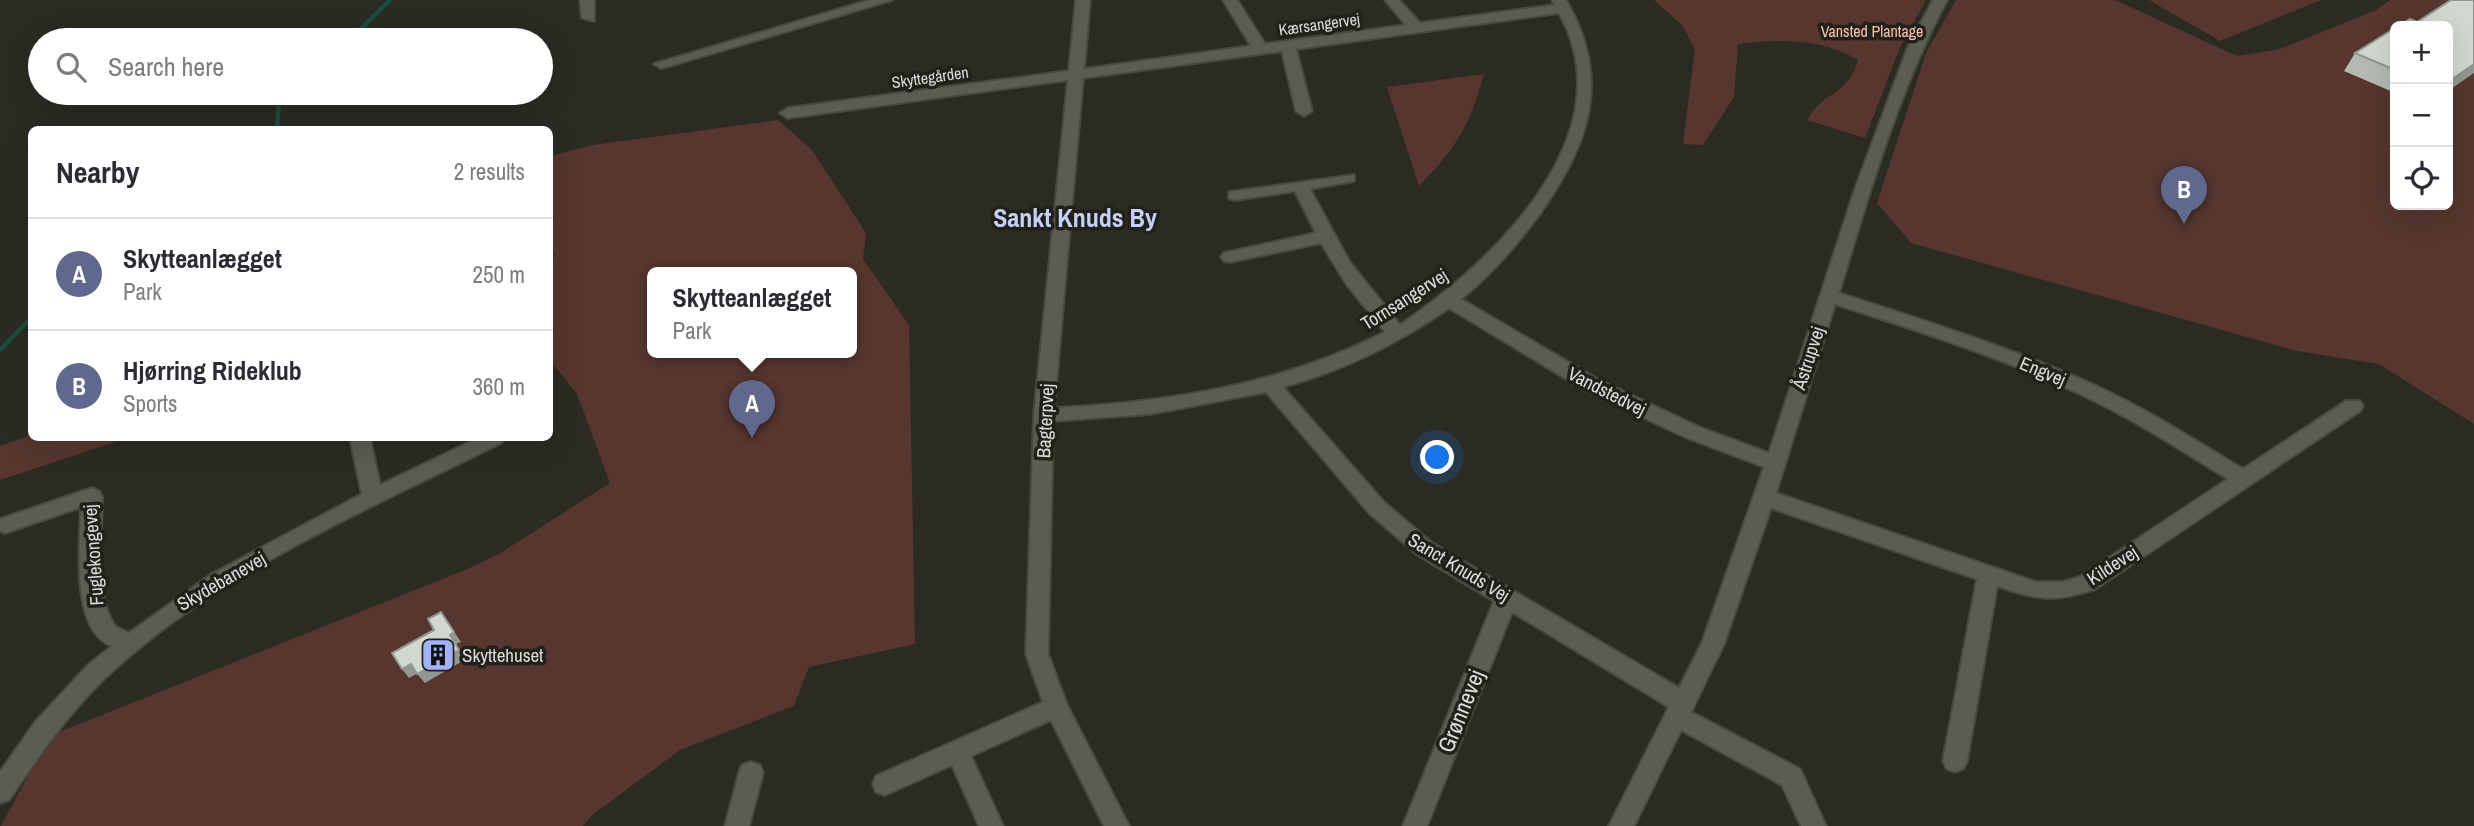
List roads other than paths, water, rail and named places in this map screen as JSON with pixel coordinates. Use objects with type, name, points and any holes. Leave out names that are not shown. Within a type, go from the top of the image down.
[{"type":"street","points":[[587,0],[589,18]]},
{"type":"street","points":[[661,64],[885,0]]},
{"type":"street","name":"Bagterpvej","points":[[1083,0],[1044,415],[1037,654],[1056,707],[1117,826]]},
{"type":"street","points":[[1230,0],[1261,50]]},
{"type":"street","points":[[1392,0],[1417,29]]},
{"type":"street","name":"Åstrupvej","points":[[1621,826],[1682,711],[1713,644],[1743,564],[1862,192],[1912,57],[1940,0]]},
{"type":"street","name":"Kærsangervej","points":[[1078,75],[1417,29],[1562,4]]},
{"type":"street","name":"Tornsangervej","points":[[1044,415],[1172,406],[1270,385],[1349,356],[1449,300],[1485,269],[1540,203],[1563,168],[1578,134],[1585,100],[1584,68],[1580,42],[1562,4]]},
{"type":"street","points":[[1288,46],[1304,111]]},
{"type":"street","name":"Skyttegården","points":[[788,113],[1078,75]]},
{"type":"street","points":[[1236,195],[1348,178]]},
{"type":"street","points":[[1300,185],[1324,236],[1369,304],[1396,332]]},
{"type":"street","points":[[1230,257],[1324,236]]},
{"type":"street","name":"Engvej","points":[[1829,296],[2013,358],[2087,389],[2149,421],[2242,478]]},
{"type":"street","name":"Vandstedvej","points":[[1449,300],[1590,384],[1692,432],[1774,463]]},
{"type":"street","name":"Sanct Knuds Vej","points":[[1270,385],[1398,529],[1425,549],[1507,596],[1682,711]]},
{"type":"street","name":"Kildevej","points":[[1763,496],[1988,576],[2036,591],[2062,591],[2087,583],[2353,407]]},
{"type":"street","points":[[361,441],[373,499]]},
{"type":"street","name":"Skydebanevej","points":[[0,792],[47,723],[86,681],[129,642],[183,602],[239,569],[488,441]]},
{"type":"street","name":"Fuglekongevej","points":[[5,525],[92,496],[93,601],[98,621],[108,634],[129,642]]},
{"type":"street","points":[[1955,761],[1988,576]]},
{"type":"street","name":"Grønnevej","points":[[1415,826],[1507,596]]},
{"type":"street","points":[[885,784],[1056,707]]},
{"type":"street","points":[[1682,711],[1791,777],[1814,826]]},
{"type":"street","points":[[957,751],[991,826]]},
{"type":"street","points":[[737,826],[751,774]]},
{"type":"waterway","points":[[362,28],[390,0]]},
{"type":"waterway","points":[[277,126],[279,105]]},
{"type":"waterway","points":[[0,350],[28,321]]},
{"type":"place","name":"Hjørring Rideklub","points":[[2184,224]]},
{"type":"place","name":"Skytteanlægget","points":[[752,438]]},
{"type":"place","name":"Skyttehuset","points":[[438,655]]},
{"type":"district","name":"Sankt Knuds By","points":[[1075,218]]},
{"type":"park label","name":"Vansted Plantage","points":[[1872,31]]}]
